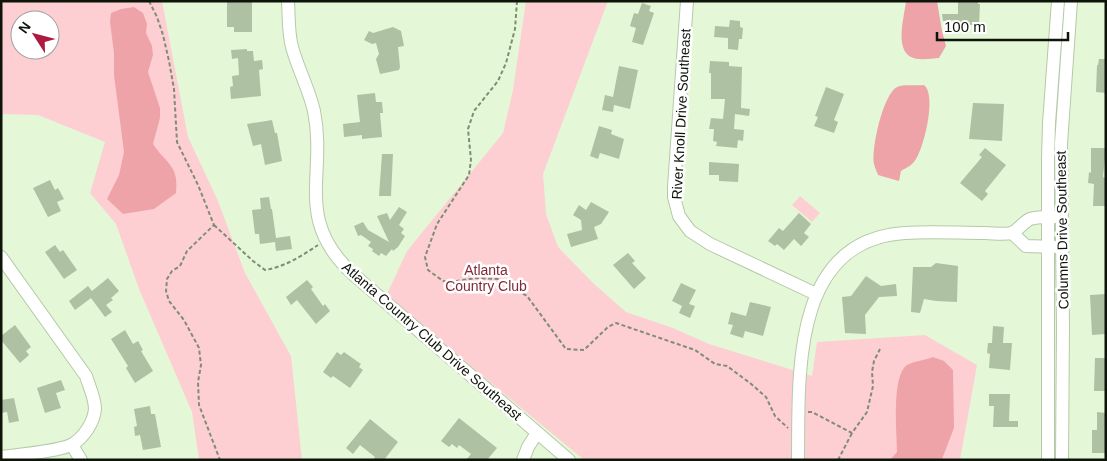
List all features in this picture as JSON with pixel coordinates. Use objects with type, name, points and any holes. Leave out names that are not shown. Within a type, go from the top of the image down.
[{"type":"street","name":"Atlanta Country Club Drive Southeast","points":[[288,1],[291,44],[307,86],[314,112],[317,134],[316,208],[326,240],[334,254],[350,271],[569,460]]},
{"type":"street","name":"River Knoll Drive Southeast","points":[[687,1],[674,187],[674,197],[679,216],[690,231],[710,244],[816,294]]},
{"type":"street","points":[[1058,5],[1071,5]]},
{"type":"street","name":"Columns Drive Southeast","points":[[1058,5],[1049,123],[1054,217],[1061,247],[1062,457]]},
{"type":"street","name":"Columns Drive Southeast","points":[[1048,457],[1048,248],[1054,217],[1061,144],[1071,5]]},
{"type":"street","points":[[798,460],[801,360],[811,307],[825,277],[838,262],[853,249],[873,239],[905,233],[1012,233],[1030,219],[1054,217]]},
{"type":"street","points":[[1012,233],[1026,246],[1061,247]]},
{"type":"street","points":[[1,257],[86,376],[95,409],[92,422],[72,445],[54,450],[1,457]]},
{"type":"street","points":[[523,460],[528,447],[537,433]]},
{"type":"street","points":[[72,445],[81,460]]},
{"type":"street","points":[[1048,457],[1062,457]]},
{"type":"path","points":[[149,1],[164,35],[174,89],[177,142],[198,185],[214,225],[261,269],[265,270],[292,261],[326,240]]},
{"type":"path","points":[[517,1],[515,29],[506,63],[498,81],[474,111],[468,129],[471,160],[469,175],[435,230],[425,257],[428,270],[443,281],[499,279],[527,296],[566,349],[584,350],[608,327],[616,323],[695,350],[716,364],[727,366],[750,383],[766,397],[775,416],[789,429],[793,430]]},
{"type":"path","points":[[214,225],[187,251],[180,266],[172,271],[167,279],[166,291],[169,301],[184,320],[198,348],[201,365],[198,382],[199,405],[220,460]]},
{"type":"path","points":[[838,460],[852,433],[867,412],[873,386],[872,372],[874,362],[880,349]]},
{"type":"path","points":[[804,412],[812,412],[852,433]]},
{"type":"green space","points":[[1,1],[162,1],[188,137],[218,201],[245,273],[291,356],[302,460],[199,460],[192,412],[139,289],[116,224],[90,193],[105,142],[38,115],[1,114]]},
{"type":"green space","name":"Atlanta Country Club","points":[[526,1],[608,1],[543,174],[546,214],[558,247],[593,283],[626,312],[673,328],[709,344],[812,376],[817,342],[925,335],[977,365],[960,460],[584,460],[386,296],[407,251],[503,133],[513,90]]},
{"type":"green space","points":[[800,196],[820,213],[812,222],[792,205]]},
{"type":"shaded area","points":[[906,1],[937,1],[946,46],[939,58],[919,59],[911,57],[905,52],[902,45],[902,27]]},
{"type":"shaded area","points":[[134,7],[143,13],[147,24],[146,33],[152,46],[153,55],[148,72],[160,108],[160,118],[153,144],[174,171],[176,176],[176,193],[154,209],[123,214],[107,199],[119,175],[124,152],[114,75],[114,53],[110,22],[111,13]]},
{"type":"shaded area","points":[[924,85],[928,91],[929,99],[928,121],[916,159],[911,165],[901,171],[899,181],[878,175],[874,164],[874,147],[879,123],[887,100],[897,87]]},
{"type":"shaded area","points":[[933,357],[944,361],[953,370],[954,428],[942,459],[890,460],[897,452],[896,406],[902,371],[907,365]]},
{"type":"building","points":[[227,1],[252,1],[252,32],[234,32],[234,27],[227,27]]},
{"type":"building","points":[[958,1],[978,1],[978,4],[980,4],[979,25],[966,25],[966,22],[958,22],[958,20],[943,21],[942,14],[958,14]]},
{"type":"building","points":[[642,3],[651,6],[649,11],[654,13],[643,45],[632,42],[636,28],[630,26],[634,13],[638,14]]},
{"type":"building","points":[[730,20],[740,21],[740,27],[743,28],[738,50],[728,49],[728,38],[714,37],[715,26],[729,27]]},
{"type":"building","points":[[393,27],[401,31],[404,46],[398,47],[400,67],[399,70],[380,74],[376,59],[379,54],[376,43],[372,44],[364,40],[369,31],[373,33]]},
{"type":"building","points":[[247,49],[247,51],[253,51],[254,61],[262,60],[263,69],[259,70],[261,96],[231,99],[230,87],[233,86],[232,76],[239,75],[238,58],[232,59],[231,50]]},
{"type":"building","points":[[1099,59],[1106,59],[1106,93],[1096,92]]},
{"type":"building","points":[[710,61],[729,62],[729,66],[742,67],[741,108],[750,109],[749,116],[735,114],[734,129],[744,130],[743,141],[738,140],[737,148],[716,146],[717,142],[713,141],[714,129],[709,129],[711,118],[723,119],[725,99],[711,99]]},
{"type":"building","points":[[619,66],[638,70],[630,109],[614,105],[613,112],[602,110],[605,95],[613,97]]},
{"type":"building","points":[[826,87],[844,94],[834,120],[838,122],[834,133],[814,126],[818,117],[815,116]]},
{"type":"building","points":[[375,93],[376,102],[382,102],[383,113],[380,113],[382,137],[362,139],[362,135],[344,137],[343,124],[360,122],[357,95]]},
{"type":"building","points":[[973,103],[1004,104],[1002,141],[969,139]]},
{"type":"building","points":[[272,120],[275,133],[277,133],[282,161],[265,165],[261,144],[253,146],[247,124]]},
{"type":"building","points":[[599,126],[612,130],[611,134],[624,139],[619,159],[600,153],[598,159],[590,156]]},
{"type":"building","points":[[985,148],[1006,165],[985,191],[988,194],[982,201],[960,183],[982,157],[979,155]]},
{"type":"building","points":[[1091,148],[1106,148],[1103,177],[1106,178],[1106,206],[1093,206],[1094,184],[1088,183],[1089,172],[1091,173]]},
{"type":"building","points":[[382,154],[393,154],[391,196],[379,196]]},
{"type":"building","points":[[709,162],[739,164],[738,182],[719,181],[719,175],[709,175]]},
{"type":"building","points":[[50,180],[55,190],[58,188],[64,199],[57,202],[61,211],[48,217],[33,188]]},
{"type":"building","points":[[269,197],[276,238],[290,236],[292,249],[276,251],[275,242],[260,244],[259,234],[255,234],[252,210],[261,209],[260,198]]},
{"type":"building","points":[[591,202],[609,212],[601,224],[594,227],[598,239],[571,247],[567,234],[582,230],[581,220],[573,215],[579,205],[586,210]]},
{"type":"building","points":[[399,207],[407,212],[399,225],[404,229],[401,233],[405,236],[393,251],[392,249],[386,256],[381,253],[379,256],[368,246],[371,242],[361,235],[358,236],[354,226],[363,222],[368,230],[389,242],[377,216],[387,213],[390,220]]},
{"type":"building","points":[[799,213],[811,224],[804,233],[809,237],[801,246],[794,239],[784,250],[777,244],[775,246],[768,241],[779,228],[783,231]]},
{"type":"building","points":[[55,245],[60,252],[63,250],[77,270],[64,279],[45,252]]},
{"type":"building","points":[[628,253],[635,261],[632,263],[646,278],[634,289],[613,265]]},
{"type":"building","points":[[936,263],[958,266],[957,302],[924,299],[920,313],[911,312],[913,267],[931,267]]},
{"type":"building","points":[[866,276],[881,286],[896,284],[897,296],[879,297],[865,315],[866,334],[845,333],[842,297],[851,296]]},
{"type":"building","points":[[108,278],[119,291],[111,298],[113,300],[106,305],[112,312],[105,317],[91,298],[75,310],[69,301],[88,286],[92,291]]},
{"type":"building","points":[[307,280],[323,306],[325,304],[330,311],[316,324],[297,300],[291,305],[286,297]]},
{"type":"building","points":[[681,283],[696,290],[689,304],[695,306],[690,318],[679,313],[682,306],[672,301]]},
{"type":"building","points":[[1106,294],[1106,334],[1092,335],[1090,295]]},
{"type":"building","points":[[750,302],[771,307],[763,336],[745,331],[743,338],[730,334],[733,325],[728,324],[731,312],[746,316]]},
{"type":"building","points":[[15,325],[31,347],[26,351],[29,355],[20,363],[1,340],[1,336]]},
{"type":"building","points":[[993,326],[1004,327],[1003,343],[1012,343],[1010,370],[989,368],[990,354],[987,353],[988,343],[992,343]]},
{"type":"building","points":[[125,330],[133,344],[138,341],[143,350],[141,351],[153,371],[135,383],[126,368],[128,366],[111,339]]},
{"type":"building","points":[[337,352],[341,355],[344,352],[361,364],[359,367],[363,370],[350,388],[333,376],[331,378],[323,372]]},
{"type":"building","points":[[1095,358],[1106,358],[1106,391],[1094,391]]},
{"type":"building","points":[[61,380],[65,390],[56,393],[61,408],[45,413],[37,388]]},
{"type":"building","points":[[989,394],[1010,394],[1009,421],[1018,421],[1018,427],[993,427],[994,406],[989,406]]},
{"type":"building","points":[[14,398],[19,421],[9,423],[7,412],[1,413],[1,400]]},
{"type":"building","points":[[150,406],[151,414],[155,414],[161,447],[143,450],[140,435],[135,436],[134,427],[137,426],[134,409]]},
{"type":"building","points":[[1097,412],[1106,413],[1106,453],[1092,453],[1092,430],[1097,430]]},
{"type":"building","points":[[459,418],[497,448],[487,460],[466,460],[471,454],[459,445],[457,448],[452,444],[449,447],[441,441]]},
{"type":"building","points":[[370,419],[398,442],[384,460],[373,460],[375,457],[360,445],[353,454],[346,448]]}]
